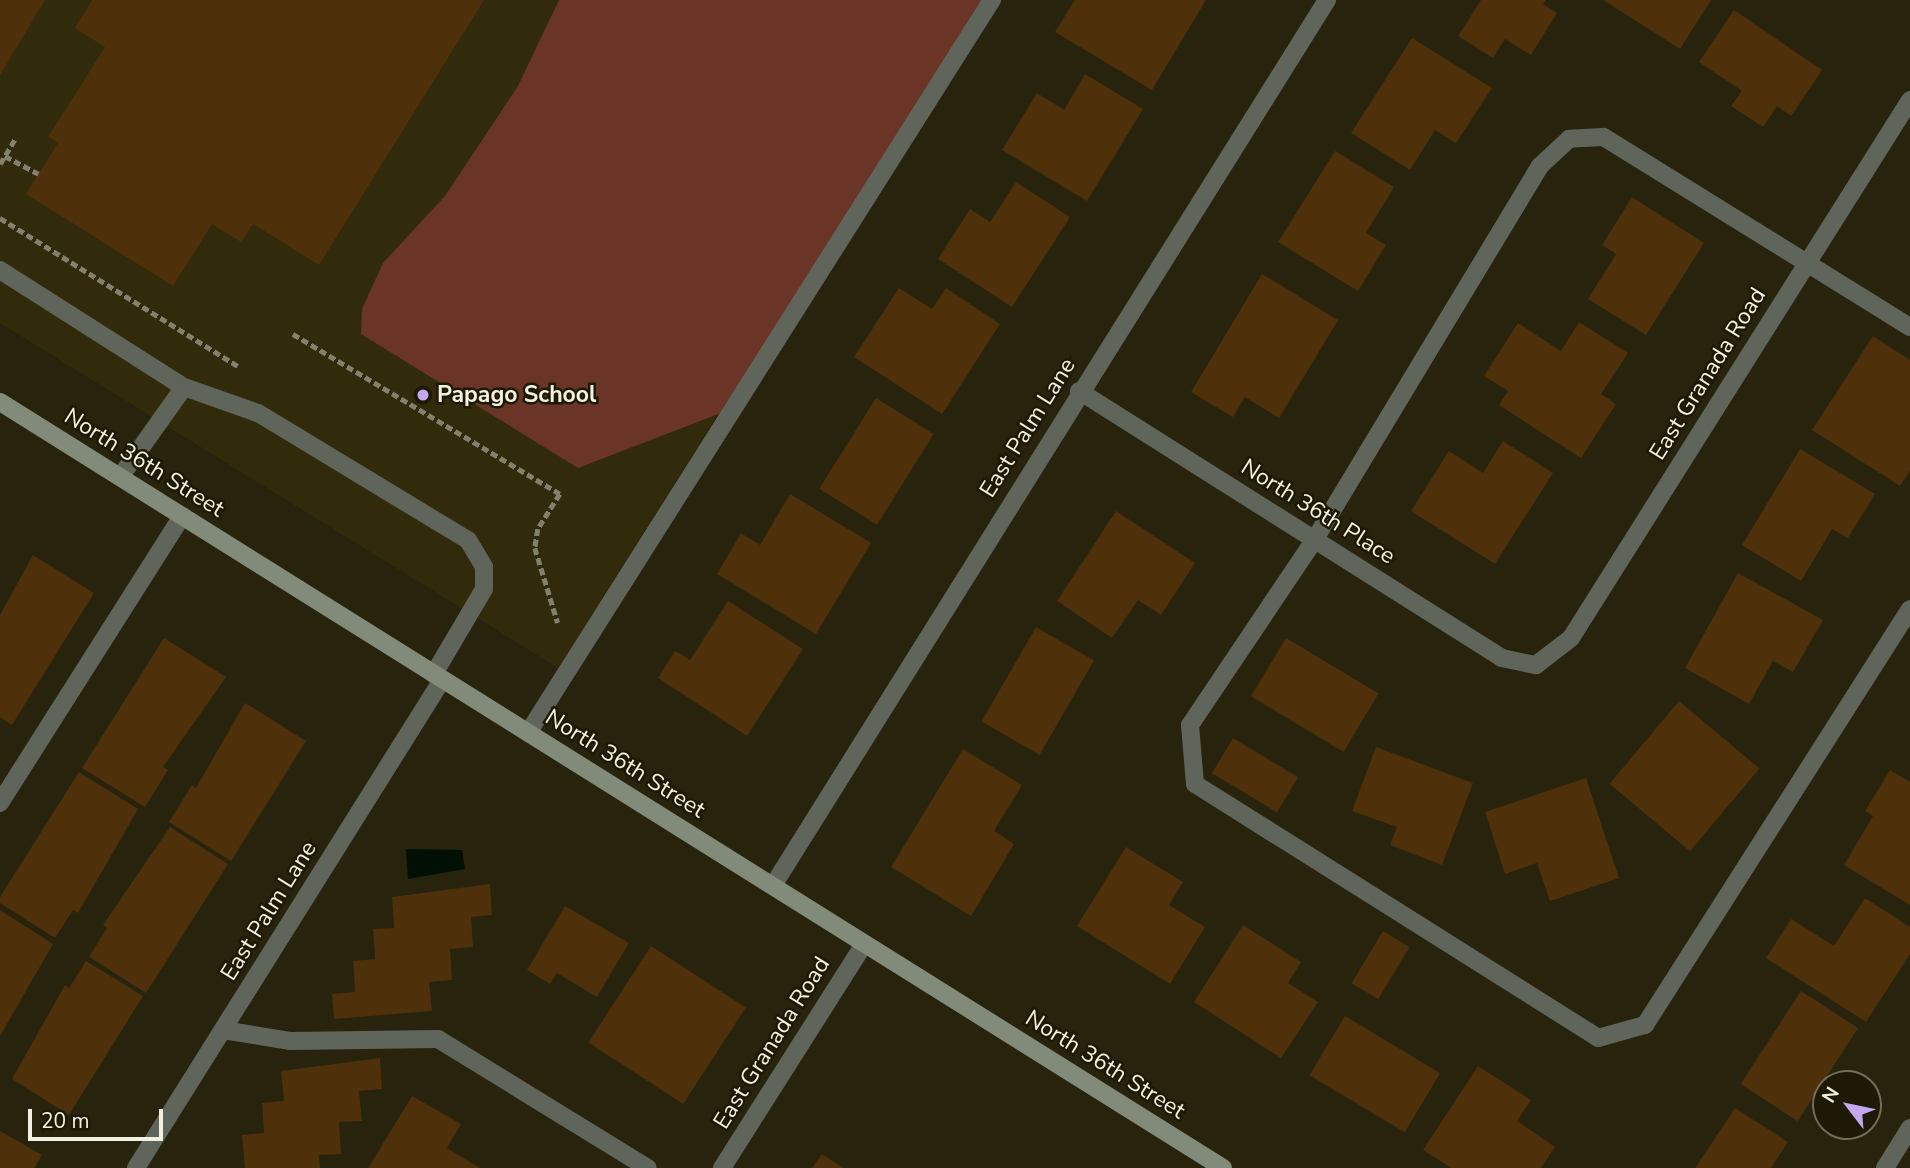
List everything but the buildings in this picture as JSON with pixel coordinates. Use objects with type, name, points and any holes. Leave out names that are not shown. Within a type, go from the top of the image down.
[{"type":"main road","name":"North 36th Street","points":[[0,402],[774,884],[864,944],[1223,1168]]},
{"type":"street","points":[[528,733],[992,0]]},
{"type":"street","name":"East Palm Lane","points":[[774,884],[1079,391],[1327,0]]},
{"type":"street","name":"East Granada Road","points":[[1536,664],[1571,638],[1910,100]]},
{"type":"street","points":[[1910,327],[1603,137],[1569,139],[1540,166],[1315,539],[1190,725],[1195,784],[1598,1038],[1645,1026],[1910,609]]},
{"type":"street","name":"East Palm Lane","points":[[0,271],[184,387],[258,413],[468,540],[484,567],[484,589],[438,677],[136,1168]]},
{"type":"street","points":[[120,477],[184,387]]},
{"type":"street","name":"North 36th Place","points":[[1079,391],[1503,658],[1536,664]]},
{"type":"street","points":[[0,803],[182,516]]},
{"type":"street","name":"East Granada Road","points":[[722,1168],[864,944]]},
{"type":"street","points":[[223,1030],[291,1041],[438,1039],[648,1168]]},
{"type":"street","points":[[1885,1168],[1910,1128]]},
{"type":"path","points":[[0,164],[16,137]]},
{"type":"path","points":[[5,156],[39,174]]},
{"type":"path","points":[[0,218],[238,366]]},
{"type":"path","points":[[293,334],[560,495],[538,529],[535,548],[560,637]]},
{"type":"shaded area","name":"Papago School","points":[[0,0],[979,0],[558,668],[0,323]]},
{"type":"shaded area","points":[[559,0],[984,0],[734,408],[578,468],[361,334],[362,309],[383,263],[445,196],[518,86]]},
{"type":"shaded area","points":[[406,849],[462,850],[465,869],[408,879]]},
{"type":"place","name":"Papago School","points":[[423,395]]}]
